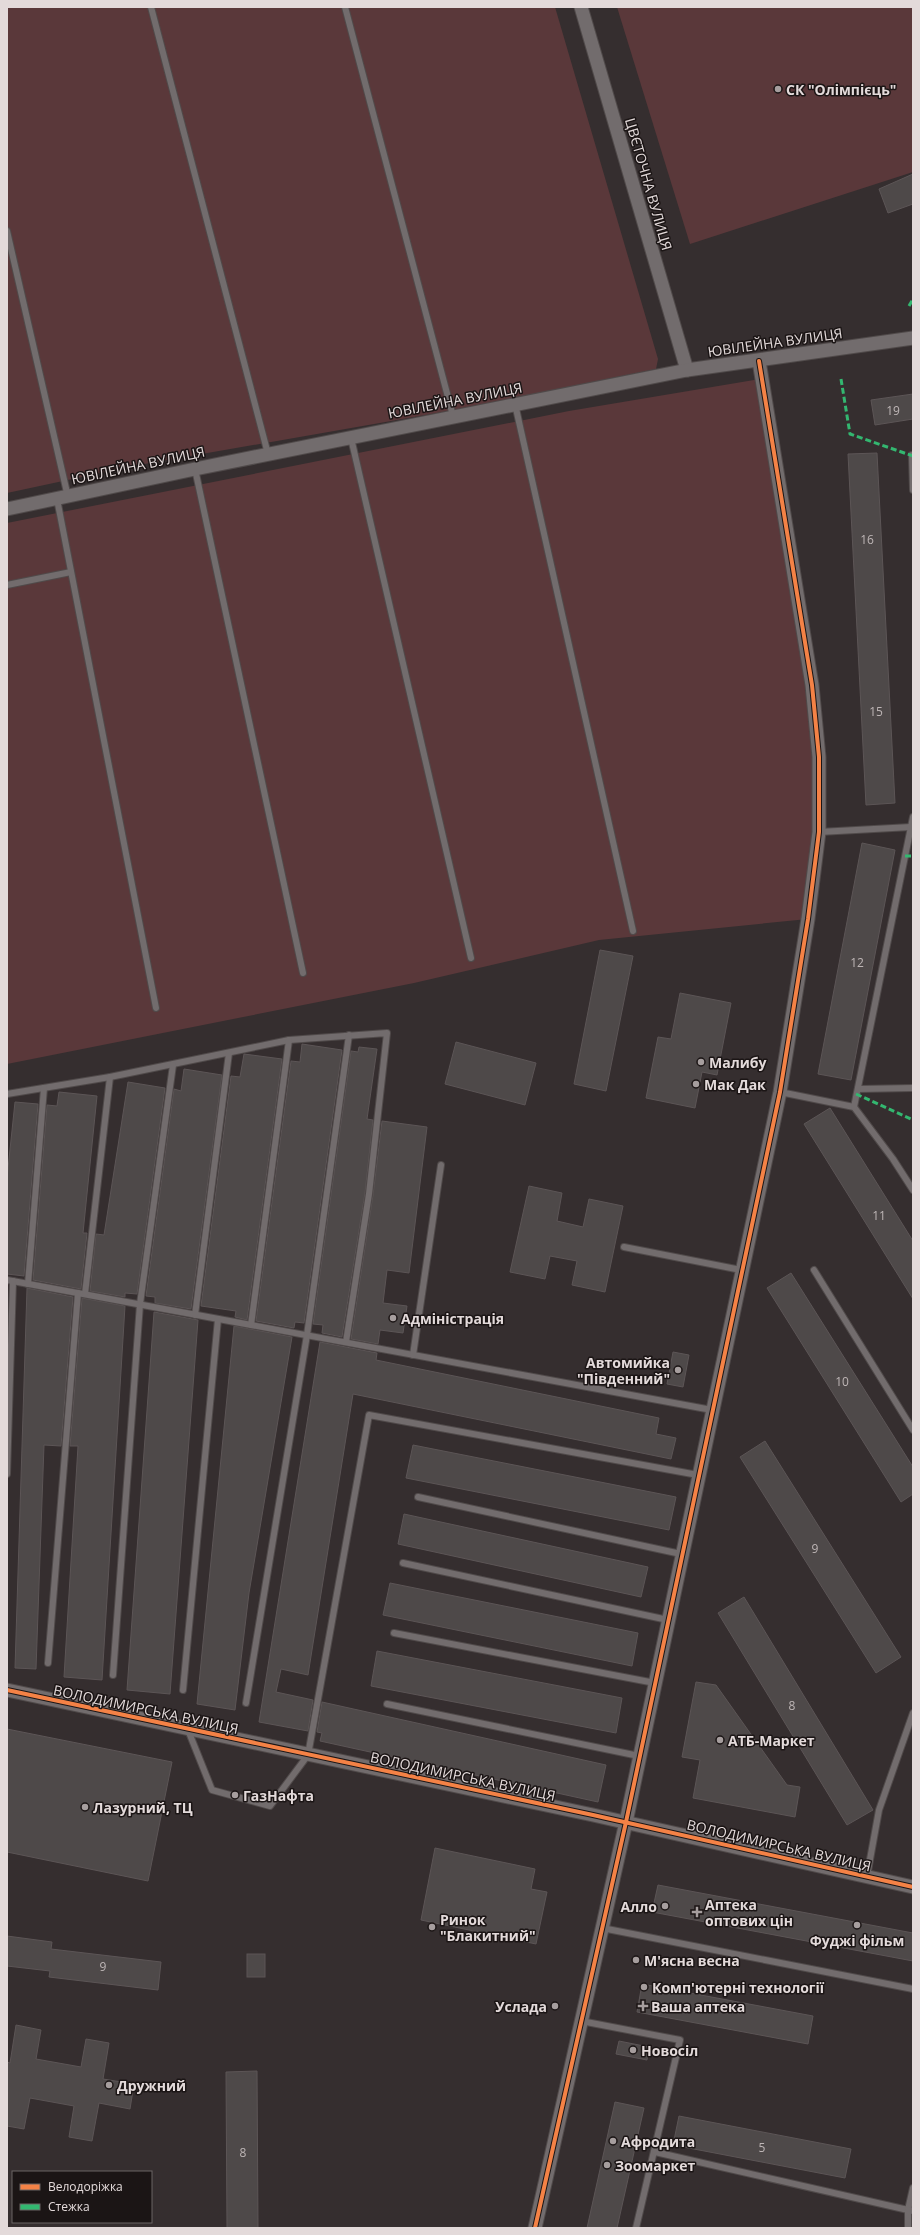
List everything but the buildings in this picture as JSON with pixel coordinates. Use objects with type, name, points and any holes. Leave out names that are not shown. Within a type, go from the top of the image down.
[{"type":"street","name":"ЦВЄТОЧНА ВУЛИЦЯ","points":[[581,7],[687,370]]},
{"type":"street","name":"ЮВІЛЕЙНА ВУЛИЦЯ","points":[[7,509],[453,416],[687,370],[913,338]]},
{"type":"street","points":[[535,2228],[626,1822],[681,1554],[780,1092],[808,919],[819,832],[819,758],[812,685],[759,361]]},
{"type":"street","name":"ВОЛОДИМИРСЬКА ВУЛИЦЯ","points":[[7,1690],[188,1730],[626,1822],[913,1887]]},
{"type":"lane","points":[[151,7],[268,454]]},
{"type":"lane","points":[[345,7],[453,416]]},
{"type":"lane","points":[[7,231],[63,498],[71,572],[156,1008]]},
{"type":"lane","points":[[515,404],[633,931]]},
{"type":"lane","points":[[351,438],[472,958]]},
{"type":"lane","points":[[912,455],[913,490]]},
{"type":"lane","points":[[195,469],[303,973]]},
{"type":"lane","points":[[7,585],[71,572]]},
{"type":"lane","points":[[854,1107],[913,817]]},
{"type":"lane","points":[[819,832],[911,828]]},
{"type":"lane","points":[[7,1094],[173,1065],[289,1040],[387,1033],[369,1194],[346,1342]]},
{"type":"lane","points":[[246,1703],[306,1335],[349,1035]]},
{"type":"lane","points":[[251,1325],[289,1040]]},
{"type":"lane","points":[[195,1315],[229,1053]]},
{"type":"lane","points":[[113,1675],[140,1304],[173,1065]]},
{"type":"lane","points":[[48,1663],[81,1294],[110,1077]]},
{"type":"lane","points":[[28,1284],[44,1088]]},
{"type":"lane","points":[[858,1089],[913,1088]]},
{"type":"lane","points":[[780,1092],[854,1107],[893,1159],[913,1190]]},
{"type":"lane","points":[[413,1354],[441,1165]]},
{"type":"lane","points":[[624,1247],[741,1270]]},
{"type":"lane","points":[[814,1270],[913,1430]]},
{"type":"lane","points":[[7,1474],[10,1281],[712,1410]]},
{"type":"lane","points":[[182,1690],[218,1319]]},
{"type":"lane","points":[[188,1730],[212,1790],[270,1806],[308,1755],[369,1415],[698,1475]]},
{"type":"lane","points":[[418,1497],[681,1554]]},
{"type":"lane","points":[[403,1563],[668,1620]]},
{"type":"lane","points":[[394,1633],[654,1683]]},
{"type":"lane","points":[[387,1704],[639,1756]]},
{"type":"lane","points":[[867,1876],[879,1810],[913,1713]]},
{"type":"lane","points":[[602,1928],[913,1989]]},
{"type":"lane","points":[[581,2021],[680,2040],[636,2228]]},
{"type":"lane","points":[[655,2152],[910,2210]]},
{"type":"lane","points":[[908,2228],[913,2188]]},
{"type":"shaded area","points":[[7,7],[555,7],[658,359],[656,369],[454,410],[133,466],[7,493]]},
{"type":"shaded area","name":"СК \"Олімпієць\"","points":[[617,7],[913,7],[913,172],[690,244]]},
{"type":"shaded area","points":[[760,379],[819,757],[808,919],[599,940],[414,983],[7,1064],[7,523],[569,411]]},
{"type":"marked path","points":[[909,306],[913,299]]},
{"type":"marked path","points":[[841,379],[850,434],[913,456]]},
{"type":"marked path","points":[[905,856],[913,856]]},
{"type":"marked path","points":[[856,1094],[913,1120]]},
{"type":"cycle path","points":[[535,2228],[626,1822],[780,1092],[808,919],[819,832],[819,757],[812,685],[759,361]]},
{"type":"cycle path","points":[[7,1690],[593,1815],[913,1887]]},
{"type":"place","name":"СК \"Олімпієць\"","points":[[778,89]]},
{"type":"place","name":"Малибу","points":[[701,1062]]},
{"type":"place","name":"Мак Дак","points":[[696,1084]]},
{"type":"place","name":"Адміністрація","points":[[393,1318]]},
{"type":"place","name":"Автомийка \"Південний\"","points":[[678,1370]]},
{"type":"place","name":"АТБ-Маркет","points":[[720,1740]]},
{"type":"place","name":"ГазНафта","points":[[235,1795]]},
{"type":"place","name":"Лазурний, ТЦ","points":[[85,1807]]},
{"type":"place","name":"Алло","points":[[665,1906]]},
{"type":"place","name":"Аптека оптових цін","points":[[697,1912]]},
{"type":"place","name":"Фуджі фільм","points":[[857,1925]]},
{"type":"place","name":"Ринок \"Блакитний\"","points":[[432,1927]]},
{"type":"place","name":"М'ясна весна","points":[[636,1960]]},
{"type":"place","name":"Комп'ютерні технології","points":[[644,1987]]},
{"type":"place","name":"Услада","points":[[555,2006]]},
{"type":"place","name":"Ваша аптека","points":[[643,2006]]},
{"type":"place","name":"Новосіл","points":[[633,2050]]},
{"type":"place","name":"Дружний","points":[[109,2085]]},
{"type":"place","name":"Афродита","points":[[613,2141]]},
{"type":"place","name":"Зоомаркет","points":[[607,2165]]}]
